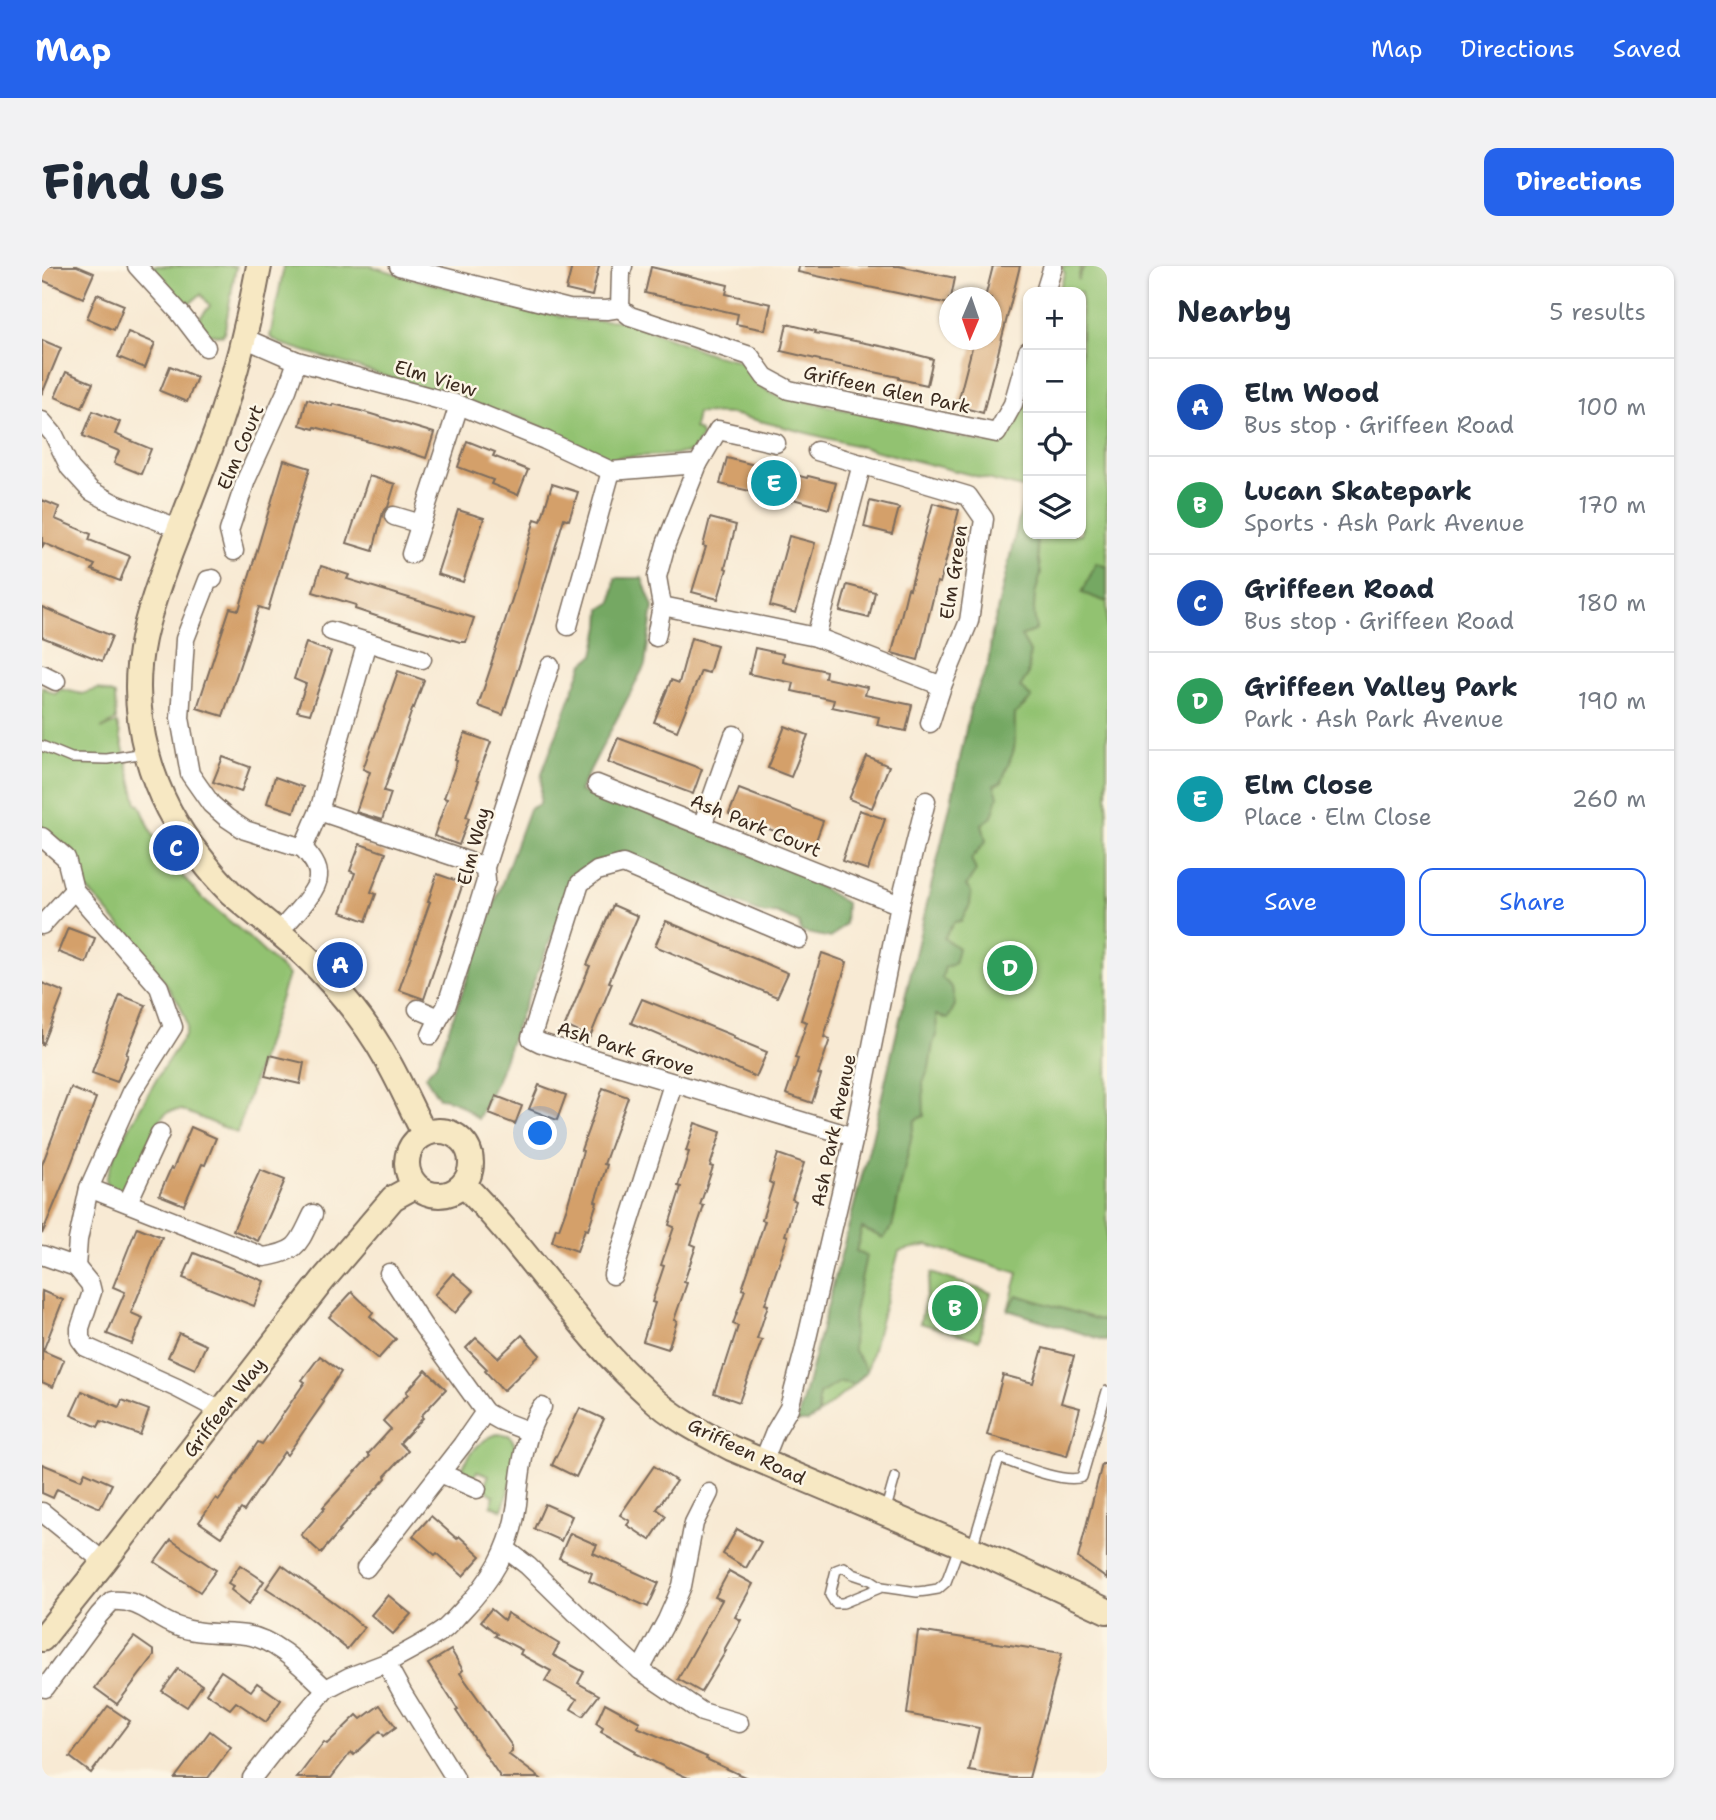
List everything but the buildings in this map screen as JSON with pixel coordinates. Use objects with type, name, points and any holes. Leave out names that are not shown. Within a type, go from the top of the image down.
[{"type":"street","points":[[137,266],[180,313],[206,347]]},
{"type":"street","points":[[260,266],[244,338],[218,428],[154,596],[142,640],[140,721],[146,752],[175,823],[198,855],[230,891],[326,976],[385,1056],[424,1133]]},
{"type":"street","points":[[399,266],[569,309],[607,310],[620,307],[621,272],[624,266]]},
{"type":"street","points":[[1047,287],[1053,266]]},
{"type":"street","name":"Griffeen Glen Park","points":[[620,307],[630,316],[750,356],[765,377],[789,390],[997,433],[1013,404],[1023,369]]},
{"type":"street","name":"Elm View","points":[[244,338],[298,361],[459,405],[545,440],[611,471]]},
{"type":"street","name":"Elm Court","points":[[234,551],[229,531],[242,493],[298,361]]},
{"type":"street","points":[[411,554],[459,405]]},
{"type":"street","points":[[42,421],[54,435],[70,468],[91,491],[113,503],[180,529]]},
{"type":"street","points":[[656,636],[662,606],[657,576],[666,544],[698,464],[718,430],[776,443]]},
{"type":"street","name":"Elm Green","points":[[817,451],[968,496],[984,519],[969,621],[930,723]]},
{"type":"street","points":[[568,626],[611,471],[698,464]]},
{"type":"street","points":[[816,636],[862,464]]},
{"type":"street","points":[[394,516],[421,524]]},
{"type":"street","points":[[214,579],[208,580],[186,639],[180,718],[190,774],[211,804],[227,818],[246,830],[303,848],[314,861],[318,877],[314,889],[279,932]]},
{"type":"street","points":[[662,606],[816,636],[942,686]]},
{"type":"street","points":[[331,631],[422,659]]},
{"type":"street","points":[[303,848],[319,811],[367,642]]},
{"type":"street","name":"Elm Way","points":[[431,1035],[446,1007],[486,881],[485,867],[550,666]]},
{"type":"street","points":[[702,826],[733,735]]},
{"type":"street","name":"Ash Park Court","points":[[597,784],[900,905]]},
{"type":"street","name":"Ash Park Avenue","points":[[763,1462],[775,1432],[789,1408],[804,1351],[854,1137],[900,905],[926,801]]},
{"type":"street","points":[[319,811],[485,867]]},
{"type":"street","points":[[42,837],[66,858],[74,890],[159,987],[173,1027],[132,1092],[89,1188],[78,1240],[76,1267]]},
{"type":"street","name":"Ash Park Grove","points":[[799,939],[622,864],[597,871],[580,883],[531,1038],[673,1084],[854,1137]]},
{"type":"street","points":[[42,925],[74,890]]},
{"type":"street","points":[[418,1009],[439,1018]]},
{"type":"street","points":[[613,1275],[673,1084]]},
{"type":"street","points":[[446,1132],[457,1136],[465,1144],[470,1154],[469,1176],[464,1185],[454,1192],[433,1196],[423,1192],[409,1177],[406,1168],[410,1148],[424,1133],[446,1132]]},
{"type":"street","points":[[128,1202],[160,1133]]},
{"type":"street","name":"Griffeen Way","points":[[42,1639],[360,1235],[393,1198],[415,1185]]},
{"type":"street","name":"Griffeen Road","points":[[464,1185],[489,1210],[613,1361],[652,1398],[692,1427],[730,1448],[966,1547],[1107,1611]]},
{"type":"street","points":[[89,1188],[264,1257],[281,1254],[296,1247],[313,1214]]},
{"type":"street","points":[[42,1255],[76,1267],[90,1284],[92,1292],[80,1328],[80,1339],[86,1347],[221,1411]]},
{"type":"street","points":[[389,1273],[423,1326],[485,1412],[530,1432]]},
{"type":"street","points":[[252,1778],[326,1689],[349,1676],[386,1663],[443,1630],[480,1591],[496,1570],[506,1549],[530,1432],[542,1407]]},
{"type":"street","points":[[366,1568],[463,1445],[485,1412]]},
{"type":"street","points":[[440,1474],[477,1489]]},
{"type":"street","points":[[640,1670],[682,1586],[694,1523],[709,1493]]},
{"type":"street","points":[[42,1513],[104,1562]]},
{"type":"street","points":[[506,1549],[528,1566],[640,1670],[702,1712],[739,1723]]},
{"type":"street","points":[[46,1688],[99,1615],[112,1601],[126,1600],[176,1626],[208,1633],[249,1635],[280,1649],[326,1689]]},
{"type":"street","points":[[386,1663],[455,1778]]},
{"type":"lane","points":[[42,746],[71,758],[107,759],[146,752]]},
{"type":"lane","points":[[882,1587],[843,1603],[835,1603],[830,1595],[836,1570],[844,1567],[882,1587],[917,1592],[938,1589],[946,1582],[966,1547],[998,1461],[1075,1480],[1082,1477],[1107,1391]]},
{"type":"lane","points":[[884,1514],[895,1477]]},
{"type":"green space","points":[[151,266],[236,266],[223,335],[204,334],[198,320],[210,306],[201,294],[188,305],[183,303]]},
{"type":"green space","points":[[284,266],[371,266],[577,320],[625,321],[711,354],[741,361],[764,389],[775,395],[985,443],[1001,440],[1011,432],[1023,404],[1023,488],[732,414],[697,413],[694,428],[702,437],[691,452],[618,457],[616,462],[606,461],[580,451],[547,430],[516,417],[279,343],[270,337]]},
{"type":"green space","points":[[1063,266],[1081,266],[1078,280],[1084,266],[1107,266],[1107,1341],[1008,1310],[1018,1273],[928,1245],[899,1251],[867,1371],[818,1415],[807,1422],[797,1422],[872,1138],[952,798],[971,705],[988,666],[992,633],[1023,502],[1023,539],[1086,539],[1086,287],[1060,287],[1065,273]]},
{"type":"green space","points":[[1023,501],[1023,539],[1036,539],[1041,574],[1035,594],[1036,630],[1021,636],[1030,652],[1028,675],[1020,687],[1032,698],[1015,714],[1014,749],[1002,782],[994,785],[998,796],[992,817],[982,824],[986,841],[971,859],[976,871],[966,886],[971,892],[970,905],[961,921],[954,922],[944,938],[958,948],[954,964],[945,967],[942,978],[952,987],[955,1005],[948,1019],[936,1015],[937,1032],[923,1083],[924,1116],[915,1120],[892,1227],[883,1238],[862,1228],[856,1251],[866,1256],[854,1312],[853,1349],[867,1371],[855,1384],[840,1382],[819,1394],[818,1415],[807,1422],[797,1422],[872,1138],[952,798],[971,705],[988,666],[992,633]]},
{"type":"green space","points":[[1096,563],[1107,567],[1107,602],[1082,593]]},
{"type":"green space","points":[[615,578],[642,578],[653,607],[645,665],[579,791],[598,799],[608,797],[797,873],[846,903],[845,924],[831,938],[801,932],[799,923],[776,913],[764,914],[622,856],[593,862],[575,878],[498,1077],[478,1119],[456,1102],[439,1098],[425,1076],[436,1064],[529,809],[540,804],[542,773],[583,664],[594,655],[601,609],[612,602]]},
{"type":"green space","points":[[42,687],[55,694],[61,689],[82,694],[98,689],[115,695],[116,720],[101,729],[117,723],[137,803],[152,833],[176,869],[200,896],[288,975],[237,1133],[182,1110],[167,1113],[156,1127],[130,1187],[121,1192],[108,1187],[106,1179],[118,1147],[185,1035],[187,1026],[179,1003],[148,958],[85,888],[81,879],[81,865],[74,853],[42,833]]},
{"type":"green space","points":[[931,1273],[991,1293],[979,1340],[920,1323]]},
{"type":"green space","points":[[1017,1295],[1107,1322],[1107,1341],[1008,1310]]},
{"type":"green space","points":[[497,1434],[509,1435],[516,1452],[514,1472],[502,1510],[491,1505],[494,1496],[487,1491],[485,1484],[489,1475],[477,1471],[474,1477],[467,1476],[462,1469],[476,1448]]},
{"type":"place","name":"Elm Close","points":[[774,483]]},
{"type":"place","name":"Griffeen Road","points":[[176,848]]},
{"type":"place","name":"Elm Wood","points":[[340,965]]},
{"type":"place","name":"Griffeen Valley Park","points":[[1010,968]]},
{"type":"place","name":"Lucan Skatepark","points":[[955,1308]]}]
